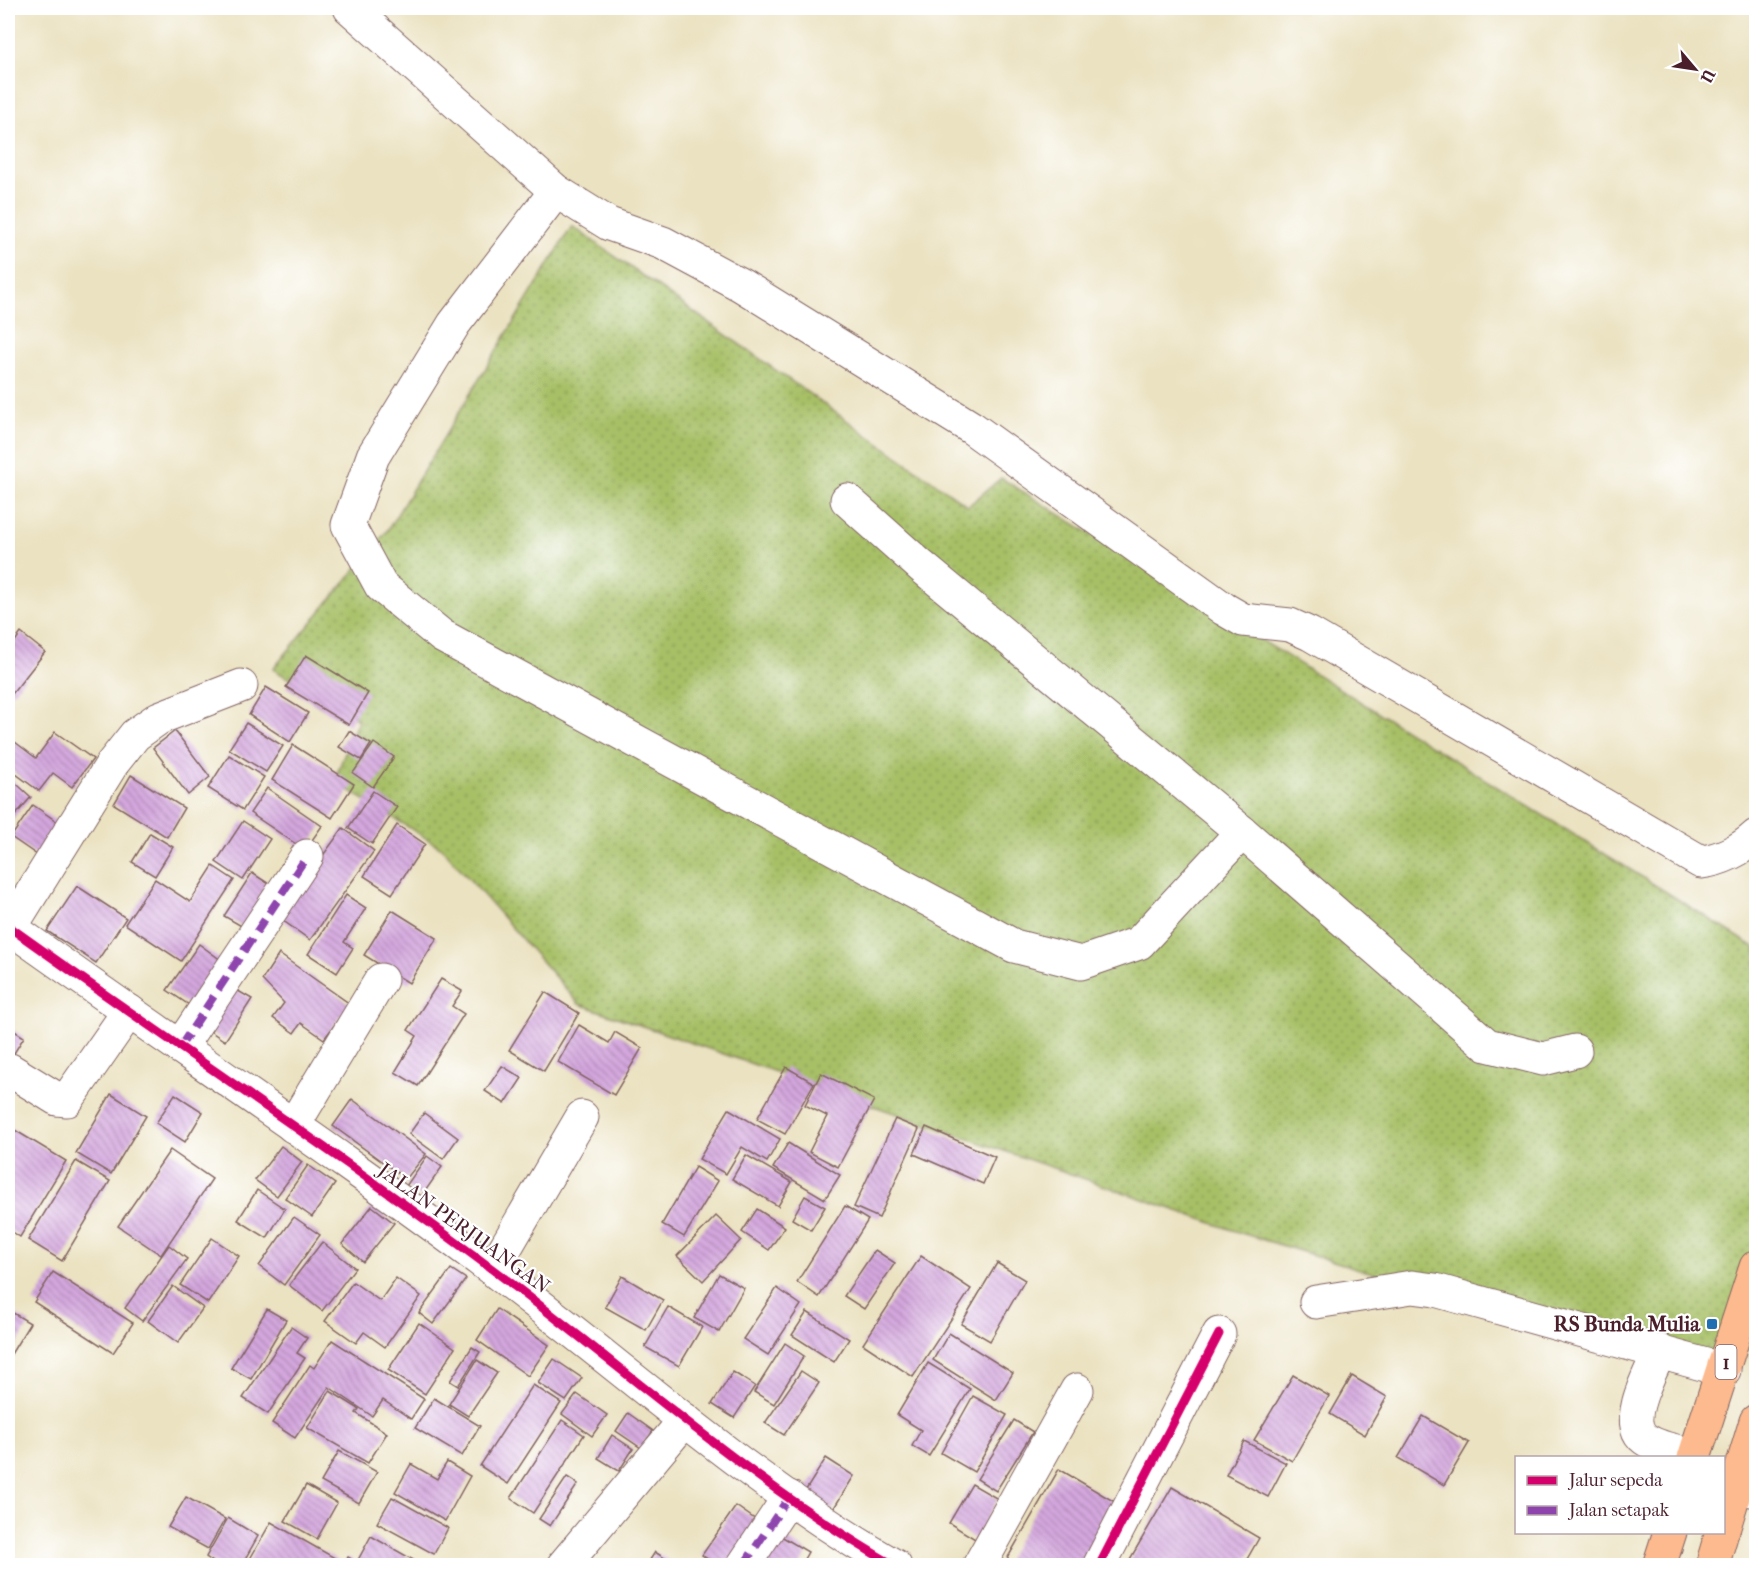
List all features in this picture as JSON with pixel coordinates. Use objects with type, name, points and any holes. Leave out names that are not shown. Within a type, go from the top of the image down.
[{"type":"highway","name":"1","points":[[1694,1456],[1756,1267]]},
{"type":"highway","points":[[1725,1525],[1746,1489],[1754,1439]]},
{"type":"highway","points":[[1659,1566],[1670,1534]]},
{"type":"highway","points":[[1712,1566],[1722,1534]]},
{"type":"street","points":[[350,8],[556,191],[609,224],[663,243],[741,285],[972,428],[1243,620],[1290,625],[1311,634],[1701,862],[1721,857],[1756,836]]},
{"type":"street","points":[[556,191],[454,324],[373,456],[348,525],[381,586],[442,636],[1014,946],[1081,963],[1139,943],[1242,832]]},
{"type":"street","points":[[847,500],[921,566],[1242,832],[1487,1045],[1543,1059],[1575,1050]]},
{"type":"street","points":[[9,927],[107,773],[135,735],[159,718],[241,686]]},
{"type":"street","points":[[180,1047],[307,856]]},
{"type":"street","name":"JALAN PERJUANGAN","points":[[9,927],[493,1269],[685,1420],[789,1497],[850,1540],[895,1566]]},
{"type":"street","points":[[293,1126],[381,980]]},
{"type":"street","points":[[10,1070],[57,1099],[67,1100],[129,1011]]},
{"type":"street","points":[[493,1269],[582,1117]]},
{"type":"street","points":[[1316,1302],[1389,1289],[1423,1288],[1724,1370]]},
{"type":"street","points":[[1099,1566],[1219,1334]]},
{"type":"street","points":[[1660,1352],[1635,1413],[1637,1426],[1643,1437],[1660,1447],[1694,1456]]},
{"type":"street","points":[[979,1566],[1077,1390]]},
{"type":"street","points":[[563,1566],[685,1420]]},
{"type":"street","points":[[743,1566],[789,1497]]},
{"type":"green space","points":[[572,226],[968,506],[1001,478],[1756,948],[1756,1267],[1727,1381],[1241,1233],[579,1004],[442,848],[334,781],[358,720],[273,669],[387,531]]},
{"type":"building","points":[[21,633],[45,652],[12,694],[8,691],[8,651]]},
{"type":"building","points":[[306,655],[368,693],[349,725],[286,687]]},
{"type":"building","points":[[266,687],[308,713],[290,742],[249,715]]},
{"type":"building","points":[[246,723],[283,746],[266,772],[229,749]]},
{"type":"building","points":[[175,731],[210,777],[188,795],[153,748]]},
{"type":"building","points":[[349,731],[371,744],[361,760],[339,747]]},
{"type":"building","points":[[55,732],[93,759],[72,787],[53,773],[39,791],[8,768],[8,752],[15,742],[36,758]]},
{"type":"building","points":[[374,743],[394,757],[373,787],[353,773]]},
{"type":"building","points":[[293,745],[354,784],[332,818],[272,780]]},
{"type":"building","points":[[229,755],[264,777],[243,810],[208,788]]},
{"type":"building","points":[[131,775],[184,808],[167,837],[114,804]]},
{"type":"building","points":[[8,776],[31,797],[8,824]]},
{"type":"building","points":[[267,788],[322,826],[305,850],[250,813]]},
{"type":"building","points":[[373,791],[397,807],[372,844],[348,828]]},
{"type":"building","points":[[33,805],[59,823],[37,855],[11,837]]},
{"type":"building","points":[[243,821],[270,839],[243,880],[216,862]]},
{"type":"building","points":[[397,825],[425,844],[392,894],[364,876]]},
{"type":"building","points":[[343,828],[374,851],[310,940],[278,917]]},
{"type":"building","points":[[150,833],[173,847],[155,876],[132,862]]},
{"type":"building","points":[[213,866],[234,880],[181,961],[125,924],[155,879],[190,902]]},
{"type":"building","points":[[252,873],[277,889],[250,931],[224,916]]},
{"type":"building","points":[[77,886],[126,918],[96,963],[47,931]]},
{"type":"building","points":[[346,895],[366,908],[344,942],[353,948],[337,973],[308,954]]},
{"type":"building","points":[[392,910],[437,938],[409,983],[364,955]]},
{"type":"building","points":[[199,944],[229,966],[198,1011],[167,990]]},
{"type":"building","points":[[279,954],[350,1004],[324,1039],[301,1023],[294,1033],[273,1018],[284,1003],[262,980]]},
{"type":"building","points":[[441,979],[462,991],[452,1006],[464,1014],[418,1086],[395,1072],[417,1036],[408,1030]]},
{"type":"building","points":[[233,988],[252,999],[225,1041],[207,1029]]},
{"type":"building","points":[[545,992],[579,1013],[544,1071],[509,1050]]},
{"type":"building","points":[[579,1025],[609,1043],[615,1032],[642,1048],[614,1095],[558,1062]]},
{"type":"building","points":[[8,1027],[24,1037],[8,1063]]},
{"type":"building","points":[[502,1066],[522,1078],[505,1104],[485,1091]]},
{"type":"building","points":[[786,1067],[814,1083],[785,1134],[757,1119]]},
{"type":"building","points":[[821,1073],[874,1100],[838,1167],[809,1152],[827,1116],[805,1105]]},
{"type":"building","points":[[111,1094],[146,1116],[111,1174],[76,1153]]},
{"type":"building","points":[[175,1094],[203,1112],[185,1142],[156,1123]]},
{"type":"building","points":[[352,1099],[426,1154],[406,1179],[333,1126]]},
{"type":"building","points":[[729,1109],[780,1139],[767,1162],[742,1147],[726,1174],[699,1159]]},
{"type":"building","points":[[424,1113],[458,1138],[443,1159],[409,1134]]},
{"type":"building","points":[[895,1119],[919,1129],[879,1218],[854,1207]]},
{"type":"building","points":[[8,1126],[66,1161],[20,1237],[8,1229]]},
{"type":"building","points":[[926,1127],[995,1157],[983,1184],[914,1154]]},
{"type":"building","points":[[788,1143],[840,1175],[825,1199],[773,1168]]},
{"type":"building","points":[[281,1146],[302,1162],[277,1196],[255,1180]]},
{"type":"building","points":[[170,1150],[212,1179],[161,1255],[118,1226]]},
{"type":"building","points":[[746,1155],[792,1182],[778,1206],[732,1179]]},
{"type":"building","points":[[427,1156],[442,1167],[421,1197],[406,1186]]},
{"type":"building","points":[[76,1161],[110,1181],[62,1261],[28,1240]]},
{"type":"building","points":[[308,1165],[335,1184],[312,1217],[285,1198]]},
{"type":"building","points":[[695,1167],[718,1181],[684,1237],[662,1224]]},
{"type":"building","points":[[257,1190],[285,1209],[267,1238],[238,1220]]},
{"type":"building","points":[[805,1196],[825,1207],[811,1230],[792,1219]]},
{"type":"building","points":[[372,1206],[394,1223],[363,1262],[342,1244]]},
{"type":"building","points":[[845,1206],[868,1220],[819,1297],[797,1282]]},
{"type":"building","points":[[757,1209],[785,1227],[769,1250],[742,1232]]},
{"type":"building","points":[[716,1216],[741,1240],[703,1281],[677,1256]]},
{"type":"building","points":[[294,1217],[320,1235],[284,1285],[259,1266]]},
{"type":"building","points":[[212,1238],[239,1256],[208,1303],[180,1285]]},
{"type":"building","points":[[322,1242],[355,1268],[322,1311],[289,1285]]},
{"type":"building","points":[[169,1245],[187,1259],[142,1321],[125,1308]]},
{"type":"building","points":[[875,1250],[895,1263],[864,1309],[844,1296]]},
{"type":"building","points":[[921,1256],[971,1289],[913,1377],[863,1344]]},
{"type":"building","points":[[997,1263],[1025,1280],[990,1341],[961,1324]]},
{"type":"building","points":[[451,1269],[466,1279],[433,1324],[419,1313]]},
{"type":"building","points":[[53,1272],[133,1323],[113,1353],[34,1302]]},
{"type":"building","points":[[719,1274],[744,1288],[719,1332],[694,1318]]},
{"type":"building","points":[[622,1276],[663,1300],[646,1330],[605,1307]]},
{"type":"building","points":[[396,1278],[421,1296],[385,1347],[364,1332],[356,1343],[325,1321],[353,1282],[380,1301]]},
{"type":"building","points":[[173,1286],[203,1308],[178,1343],[148,1321]]},
{"type":"building","points":[[777,1288],[801,1305],[768,1355],[743,1339]]},
{"type":"building","points":[[668,1307],[702,1327],[679,1366],[645,1347]]},
{"type":"building","points":[[267,1309],[286,1320],[251,1379],[231,1368]]},
{"type":"building","points":[[497,1309],[549,1345],[528,1376],[477,1340]]},
{"type":"building","points":[[8,1310],[30,1323],[8,1359]]},
{"type":"building","points":[[807,1312],[849,1339],[834,1362],[792,1335]]},
{"type":"building","points":[[419,1323],[455,1348],[425,1394],[388,1370]]},
{"type":"building","points":[[291,1327],[307,1338],[297,1353],[305,1358],[268,1414],[243,1398]]},
{"type":"building","points":[[949,1333],[1013,1373],[996,1400],[933,1360]]},
{"type":"building","points":[[332,1340],[424,1399],[411,1419],[383,1400],[372,1416],[329,1387],[295,1438],[272,1423],[310,1365],[314,1368]]},
{"type":"building","points":[[785,1343],[804,1356],[774,1404],[754,1392]]},
{"type":"building","points":[[472,1347],[480,1352],[458,1386],[450,1381]]},
{"type":"building","points":[[554,1359],[582,1378],[566,1401],[538,1383]]},
{"type":"building","points":[[477,1360],[497,1373],[468,1416],[449,1404]]},
{"type":"building","points":[[928,1363],[970,1389],[929,1456],[912,1446],[921,1430],[897,1415]]},
{"type":"building","points":[[801,1371],[819,1383],[784,1435],[765,1423]]},
{"type":"building","points":[[733,1372],[755,1386],[734,1418],[712,1404]]},
{"type":"building","points":[[1293,1375],[1329,1396],[1292,1461],[1254,1440]]},
{"type":"building","points":[[1352,1376],[1387,1397],[1365,1435],[1330,1414]]},
{"type":"building","points":[[533,1385],[561,1403],[508,1484],[480,1466]]},
{"type":"building","points":[[330,1391],[359,1409],[356,1413],[387,1433],[368,1463],[307,1428]]},
{"type":"building","points":[[577,1394],[607,1415],[592,1436],[562,1414]]},
{"type":"building","points":[[973,1396],[1007,1415],[974,1472],[941,1453]]},
{"type":"building","points":[[434,1398],[480,1426],[462,1456],[415,1428]]},
{"type":"building","points":[[628,1413],[653,1431],[641,1448],[616,1431]]},
{"type":"building","points":[[1423,1416],[1469,1443],[1444,1485],[1398,1458]]},
{"type":"building","points":[[562,1420],[584,1435],[533,1513],[511,1498]]},
{"type":"building","points":[[1014,1420],[1033,1432],[996,1491],[977,1479]]},
{"type":"building","points":[[612,1435],[633,1449],[619,1471],[598,1458]]},
{"type":"building","points":[[1244,1441],[1286,1463],[1268,1497],[1226,1475]]},
{"type":"building","points":[[339,1451],[377,1472],[359,1503],[321,1482]]},
{"type":"building","points":[[826,1458],[854,1476],[832,1511],[804,1493]]},
{"type":"building","points":[[447,1462],[470,1476],[445,1521],[395,1492],[411,1464],[437,1479]]},
{"type":"building","points":[[1059,1469],[1125,1508],[1092,1566],[1019,1566],[1007,1559]]},
{"type":"building","points":[[567,1477],[578,1484],[550,1526],[539,1519]]},
{"type":"building","points":[[972,1484],[998,1499],[975,1539],[949,1523]]},
{"type":"building","points":[[306,1485],[337,1503],[317,1539],[285,1521]]},
{"type":"building","points":[[1172,1487],[1259,1538],[1243,1566],[1126,1566]]},
{"type":"building","points":[[186,1497],[225,1519],[208,1549],[168,1527]]},
{"type":"building","points":[[392,1497],[448,1528],[434,1554],[377,1523]]},
{"type":"building","points":[[736,1506],[766,1527],[739,1566],[718,1566],[702,1555]]},
{"type":"building","points":[[228,1518],[258,1536],[241,1566],[219,1566],[206,1557]]},
{"type":"building","points":[[271,1522],[340,1561],[337,1566],[246,1566]]},
{"type":"building","points":[[776,1533],[808,1552],[800,1566],[756,1566]]},
{"type":"building","points":[[371,1536],[424,1566],[367,1566],[358,1560]]},
{"type":"building","points":[[655,1552],[677,1566],[646,1566]]},
{"type":"building","points":[[348,1557],[363,1566],[343,1566]]},
{"type":"marked path","points":[[180,1047],[307,856]]},
{"type":"marked path","points":[[743,1566],[789,1497]]},
{"type":"cycle path","points":[[8,926],[312,1138],[432,1225],[542,1307],[739,1462],[842,1533],[895,1566]]},
{"type":"cycle path","points":[[1099,1566],[1219,1334]]},
{"type":"place","name":"RS Bunda Mulia","points":[[1712,1324]]}]
